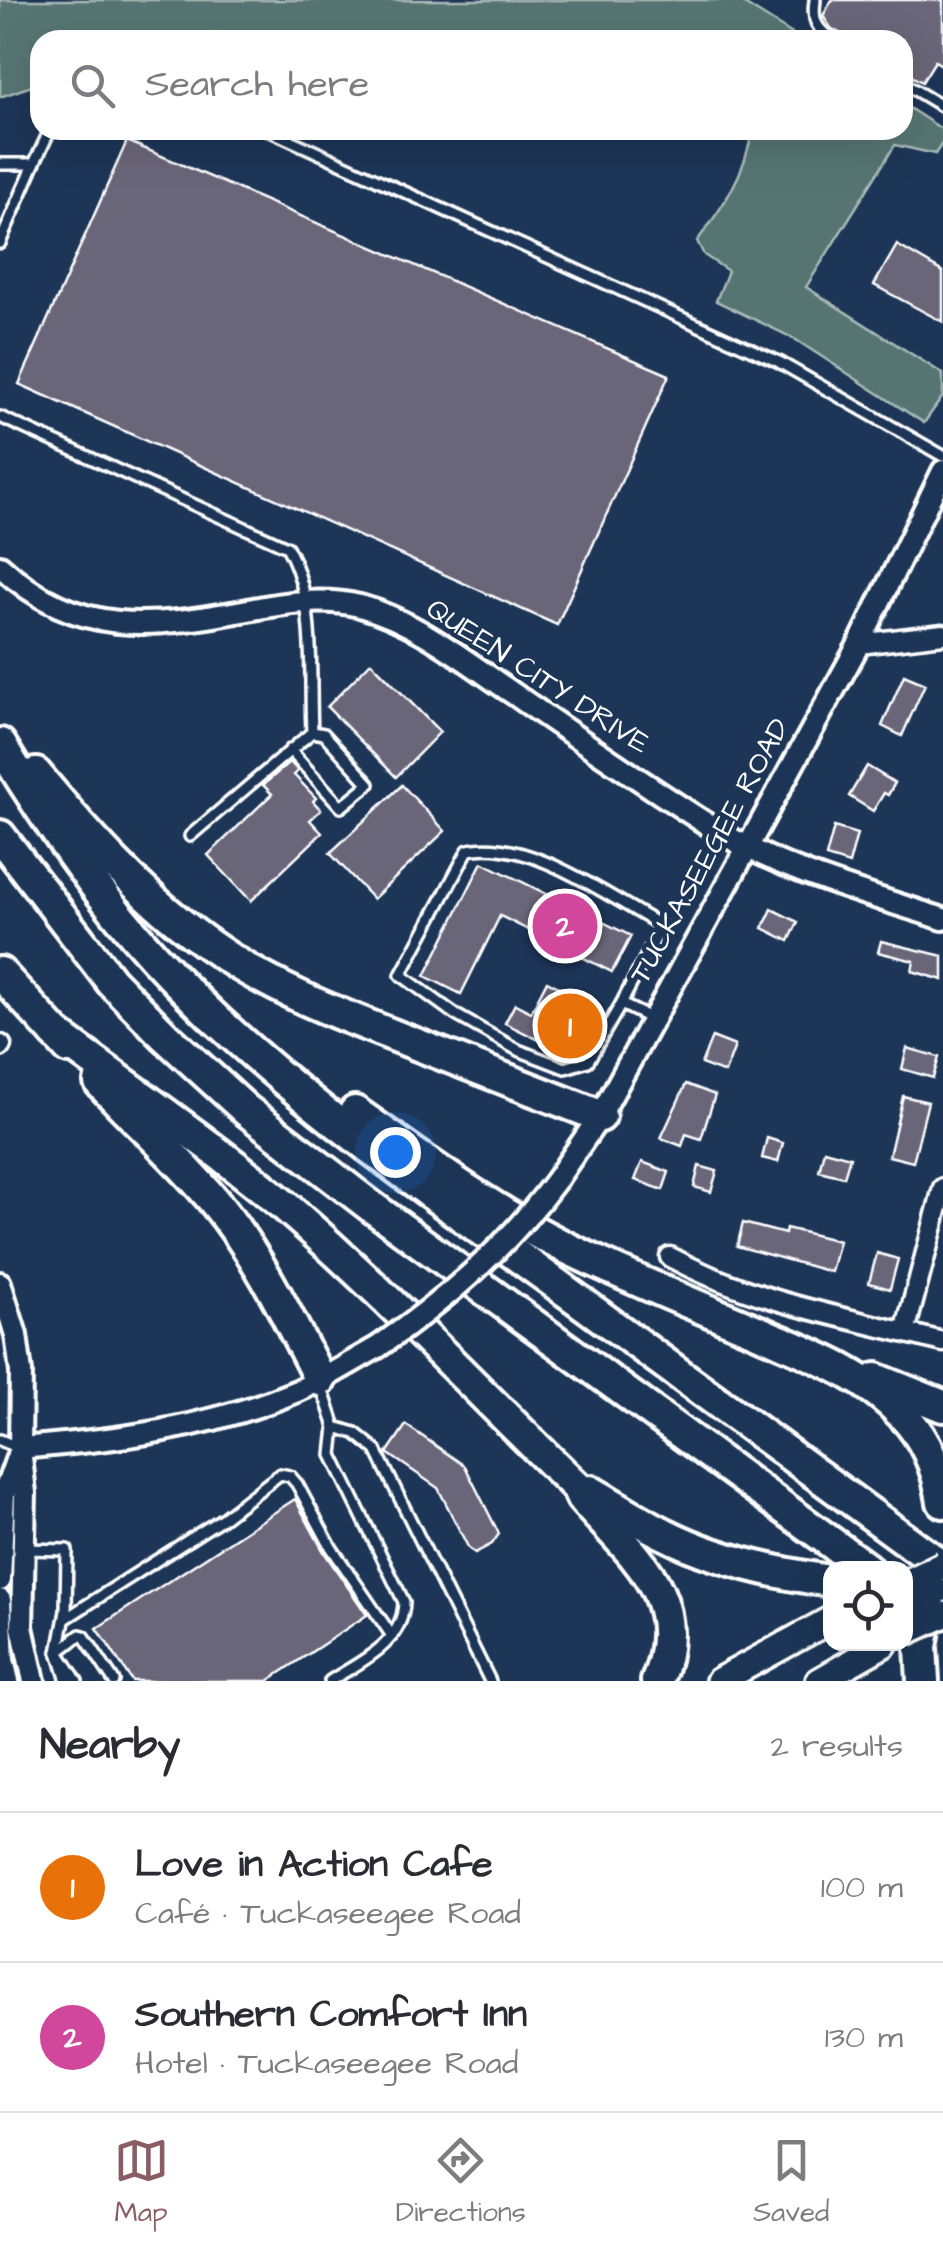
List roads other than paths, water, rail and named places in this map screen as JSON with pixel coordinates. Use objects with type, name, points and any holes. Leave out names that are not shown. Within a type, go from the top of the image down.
[{"type":"highway","points":[[0,730],[52,794],[130,877],[185,928],[218,951],[296,996],[600,1116]]},
{"type":"highway","points":[[0,744],[68,851],[155,958],[238,1040],[929,1595],[922,1670]]},
{"type":"highway","points":[[0,836],[112,981],[246,1110],[372,1207],[856,1561]]},
{"type":"highway","points":[[155,958],[336,1098],[451,1178],[558,1244],[831,1364],[883,1396],[915,1428],[931,1457],[943,1502]]},
{"type":"highway","points":[[0,973],[213,1200],[269,1282],[320,1380]]},
{"type":"highway","points":[[55,1033],[166,1112],[286,1208],[577,1487],[693,1547],[750,1566],[822,1580]]},
{"type":"highway","points":[[831,1364],[943,1406]]},
{"type":"highway","points":[[577,1487],[582,1498],[648,1572],[661,1594],[668,1638],[658,1681]]},
{"type":"main road","points":[[719,1681],[823,1624]]},
{"type":"main road","points":[[819,1681],[872,1651]]},
{"type":"street","name":"TUCKASEEGEE ROAD","points":[[7,1448],[129,1438],[257,1406],[320,1380],[378,1347],[434,1308],[483,1266],[557,1180],[600,1116],[859,644],[943,471]]},
{"type":"street","name":"QUEEN CITY DRIVE","points":[[0,566],[54,606],[95,620],[123,624],[189,620],[306,602],[358,606],[418,631],[776,863],[943,920]]},
{"type":"street","points":[[859,644],[943,634]]},
{"type":"street","points":[[905,1332],[943,1188]]},
{"type":"street","points":[[670,1257],[728,1285],[762,1296],[943,1342]]},
{"type":"street","points":[[0,1283],[16,1335],[21,1372],[7,1448],[0,1580]]},
{"type":"street","points":[[7,1448],[24,1493],[22,1627],[34,1681]]},
{"type":"street","points":[[0,1600],[8,1681]]},
{"type":"lane","points":[[815,0],[813,15],[819,30]]},
{"type":"lane","points":[[913,88],[942,107]]},
{"type":"lane","points":[[0,243],[45,140]]},
{"type":"lane","points":[[290,140],[780,362],[943,456]]},
{"type":"lane","points":[[0,164],[34,164]]},
{"type":"lane","points":[[0,417],[287,547],[300,570],[306,602],[312,732]]},
{"type":"lane","points":[[190,836],[290,750],[312,732],[324,734],[369,784],[341,807],[290,750]]},
{"type":"lane","points":[[487,846],[540,859],[662,926],[621,1004],[588,1061],[564,1068],[518,1050],[456,1014],[401,975],[468,850],[487,846]]},
{"type":"lane","points":[[621,1004],[652,1019]]},
{"type":"lane","points":[[320,1380],[335,1427],[332,1454],[404,1602],[404,1621],[386,1645],[330,1681]]},
{"type":"lane","points":[[335,1427],[355,1433],[376,1450],[490,1681]]},
{"type":"lane","points":[[65,1619],[223,1518],[280,1474],[290,1476],[298,1484],[332,1547],[392,1636]]},
{"type":"lane","points":[[22,1550],[67,1550],[65,1619],[58,1652],[67,1681]]},
{"type":"lane","points":[[58,1652],[84,1636],[114,1681]]},
{"type":"lane","points":[[58,1652],[77,1681]]},
{"type":"place","name":"Southern Comfort Inn","points":[[565,926]]},
{"type":"place","name":"Love in Action Cafe","points":[[570,1026]]}]
